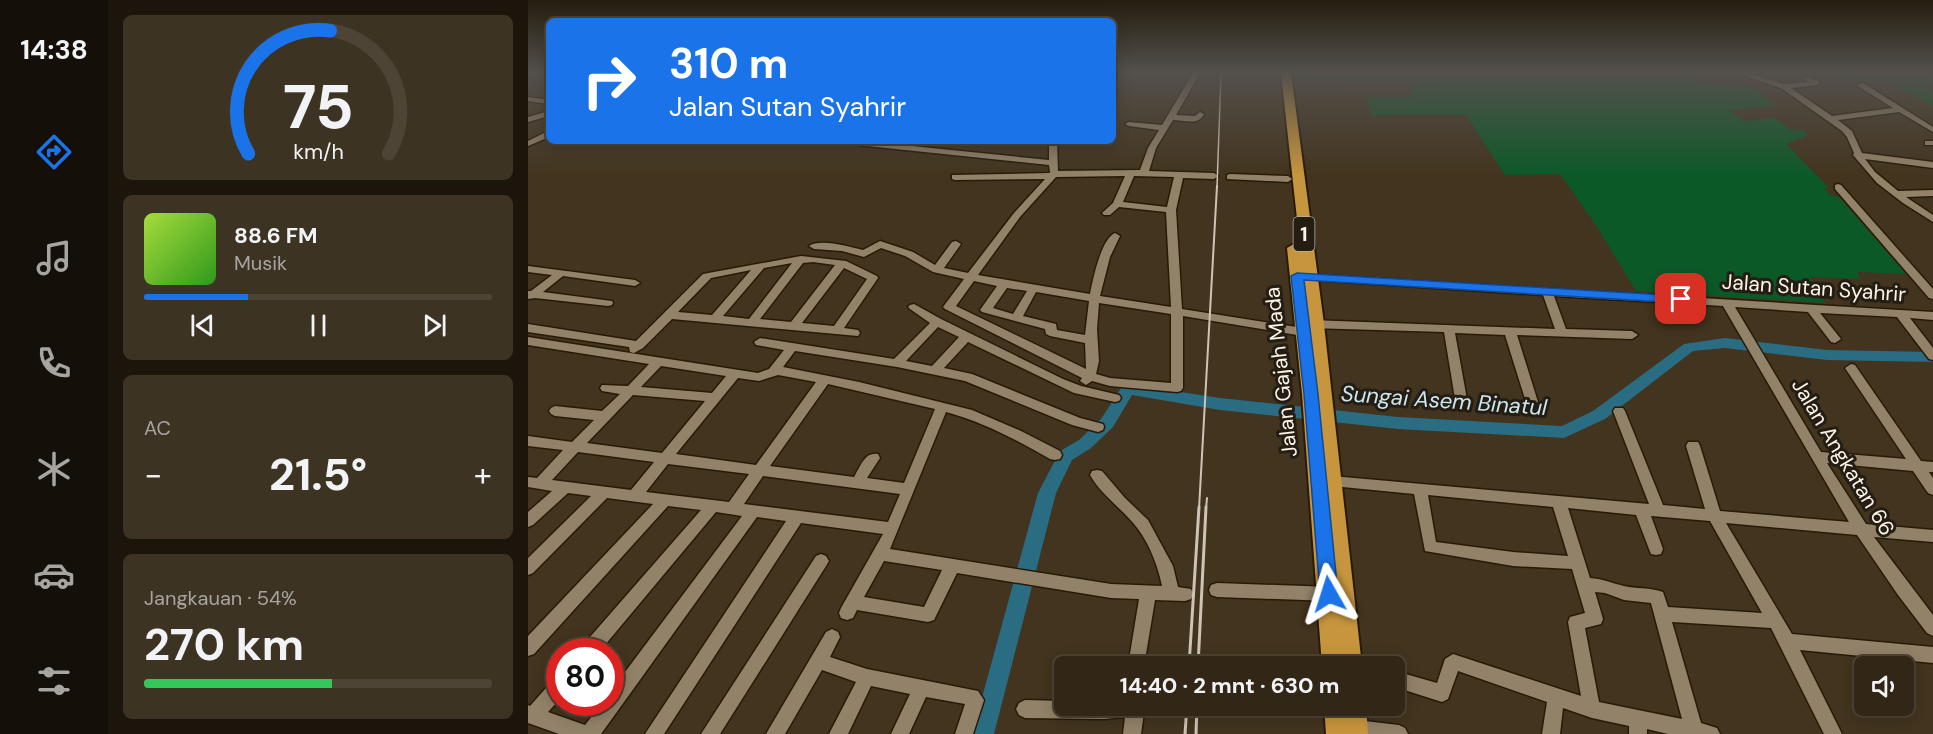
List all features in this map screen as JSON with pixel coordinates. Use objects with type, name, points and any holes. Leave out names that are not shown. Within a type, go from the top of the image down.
[{"type":"highway","name":"Jalan Gajah Mada","points":[[1281,107],[1288,179],[1310,329],[1336,595],[1348,656]]},
{"type":"highway","name":"Jalan Gajah Mada","points":[[1289,107],[1303,277]]},
{"type":"highway","name":"Jalan Gajah Mada","points":[[1321,445],[1332,481],[1336,595],[1334,656]]},
{"type":"highway","points":[[1342,716],[1350,732]]},
{"type":"highway","points":[[1350,732],[1352,716]]},
{"type":"street","points":[[1144,173],[1152,148],[1177,107]]},
{"type":"street","points":[[1813,107],[1852,136],[1857,155],[1877,178],[1933,219]]},
{"type":"street","points":[[1895,107],[1926,126]]},
{"type":"street","points":[[1829,119],[1899,110]]},
{"type":"street","points":[[528,120],[546,113]]},
{"type":"street","points":[[1171,117],[1198,119],[1200,114]]},
{"type":"street","points":[[1129,124],[1164,128]]},
{"type":"street","points":[[528,144],[546,135]]},
{"type":"street","points":[[867,144],[1052,163]]},
{"type":"street","points":[[1053,144],[1052,175],[969,277],[950,308],[1083,383],[1110,382],[1177,388],[1177,313],[1171,210],[1179,176]]},
{"type":"street","points":[[1857,155],[1933,165]]},
{"type":"street","points":[[955,177],[1144,173],[1214,176]]},
{"type":"street","points":[[1107,213],[1117,204],[1131,174]]},
{"type":"street","points":[[1230,177],[1288,179]]},
{"type":"street","points":[[1838,187],[1933,296]]},
{"type":"street","points":[[1898,194],[1933,193]]},
{"type":"street","points":[[1117,204],[1171,210]]},
{"type":"street","points":[[1083,383],[1094,352],[1091,340],[1102,260],[1115,236]]},
{"type":"street","points":[[814,246],[842,248],[864,254],[880,244],[909,254],[937,270],[1004,284],[1177,313],[1310,329],[1449,329],[1632,335]]},
{"type":"street","points":[[937,270],[956,244]]},
{"type":"street","points":[[752,322],[801,259]]},
{"type":"street","points":[[627,356],[706,277],[801,259],[842,263],[873,278],[837,330]]},
{"type":"street","points":[[794,326],[842,263]]},
{"type":"street","points":[[716,318],[760,266]]},
{"type":"street","points":[[528,269],[635,282]]},
{"type":"street","points":[[530,296],[561,273]]},
{"type":"street","name":"Jalan Sutan Syahrir","points":[[1303,277],[1933,316]]},
{"type":"street","points":[[1004,284],[986,310],[1052,327],[1050,331],[1054,333],[1091,340]]},
{"type":"street","points":[[1016,318],[1033,289]]},
{"type":"street","points":[[1548,292],[1562,333]]},
{"type":"street","points":[[530,296],[608,303]]},
{"type":"street","name":"Jalan Angkatan 66","points":[[1726,302],[1859,528],[1898,587],[1933,628]]},
{"type":"street","points":[[914,307],[966,337],[1116,398]]},
{"type":"street","points":[[1811,308],[1834,339]]},
{"type":"street","points":[[1900,314],[1932,354]]},
{"type":"street","points":[[669,315],[854,333]]},
{"type":"street","points":[[897,363],[937,322]]},
{"type":"street","points":[[528,328],[639,345]]},
{"type":"street","points":[[1449,329],[1462,405]]},
{"type":"street","points":[[1510,331],[1532,402]]},
{"type":"street","points":[[935,370],[966,337]]},
{"type":"street","points":[[528,341],[762,377],[775,370],[792,347]]},
{"type":"street","points":[[760,342],[897,363],[968,377],[1077,422],[1098,427]]},
{"type":"street","points":[[533,483],[573,448],[602,416],[658,362]]},
{"type":"street","points":[[1851,368],[1933,489]]},
{"type":"street","points":[[775,370],[967,413],[1016,434],[1054,455]]},
{"type":"street","points":[[633,497],[735,374]]},
{"type":"street","points":[[732,509],[825,380]]},
{"type":"street","points":[[606,388],[716,398]]},
{"type":"street","points":[[942,406],[881,554],[850,608],[928,615],[952,567]]},
{"type":"street","points":[[555,411],[602,416]]},
{"type":"street","points":[[1619,411],[1658,510]]},
{"type":"street","points":[[528,441],[663,460],[908,489]]},
{"type":"street","points":[[1694,446],[1714,516],[1787,641],[1833,734]]},
{"type":"street","points":[[1816,457],[1933,467]]},
{"type":"street","points":[[857,483],[873,458]]},
{"type":"street","points":[[881,554],[1017,577],[1148,594],[1179,594],[1143,524],[1133,516],[1097,475]]},
{"type":"street","points":[[1332,481],[1933,536]]},
{"type":"street","points":[[533,483],[892,529]]},
{"type":"street","points":[[528,521],[564,488]]},
{"type":"street","points":[[1420,490],[1430,547],[1513,560],[1575,563]]},
{"type":"street","points":[[528,568],[603,493]]},
{"type":"street","points":[[528,648],[665,500]]},
{"type":"street","points":[[1558,502],[1594,620],[1576,622],[1592,709]]},
{"type":"street","points":[[600,638],[712,507]]},
{"type":"street","points":[[1641,508],[1656,549]]},
{"type":"street","points":[[590,734],[753,512]]},
{"type":"street","points":[[654,734],[796,518]]},
{"type":"street","points":[[710,734],[821,561]]},
{"type":"street","points":[[1405,682],[1442,693],[1453,662],[1637,725],[1700,733],[1664,614],[1656,596],[1584,585]]},
{"type":"street","points":[[1217,590],[1336,595]]},
{"type":"street","points":[[1138,656],[1148,594]]},
{"type":"street","points":[[1664,614],[1774,621]]},
{"type":"street","points":[[775,734],[832,637]]},
{"type":"street","points":[[1787,641],[1933,655]]},
{"type":"street","points":[[818,661],[867,677],[972,697],[975,700],[964,734]]},
{"type":"street","points":[[838,734],[867,677]]},
{"type":"street","points":[[900,734],[921,688]]},
{"type":"street","points":[[1551,734],[1556,698]]},
{"type":"street","points":[[546,699],[531,715],[585,734]]},
{"type":"street","points":[[1025,709],[1054,709]]},
{"type":"street","points":[[1132,734],[1135,716]]},
{"type":"street","points":[[1350,732],[1399,734]]},
{"type":"green space","points":[[1369,107],[1761,107],[1728,110],[1745,121],[1775,118],[1791,130],[1803,130],[1808,135],[1786,144],[1829,188],[1824,189],[1831,196],[1839,197],[1906,274],[1857,272],[1860,279],[1810,277],[1825,303],[1636,291],[1594,222],[1560,174],[1505,175],[1466,115],[1371,115]]},
{"type":"waterway","name":"Sungai Asem Binatul","points":[[983,734],[1047,493],[1066,456],[1085,444],[1107,423],[1128,389],[1220,404],[1398,423],[1564,432],[1599,415],[1689,347],[1725,343],[1827,355],[1933,357]]},
{"type":"railway","points":[[1217,187],[1220,107]]},
{"type":"railway","points":[[1199,509],[1217,186]]},
{"type":"railway","points":[[1206,509],[1207,498]]},
{"type":"railway","points":[[1190,656],[1199,507]]},
{"type":"railway","points":[[1199,656],[1206,507]]},
{"type":"railway","points":[[1185,734],[1186,716]]},
{"type":"railway","points":[[1196,734],[1197,716]]},
{"type":"route","points":[[1329,594],[1311,394],[1297,276],[1681,299]]}]
